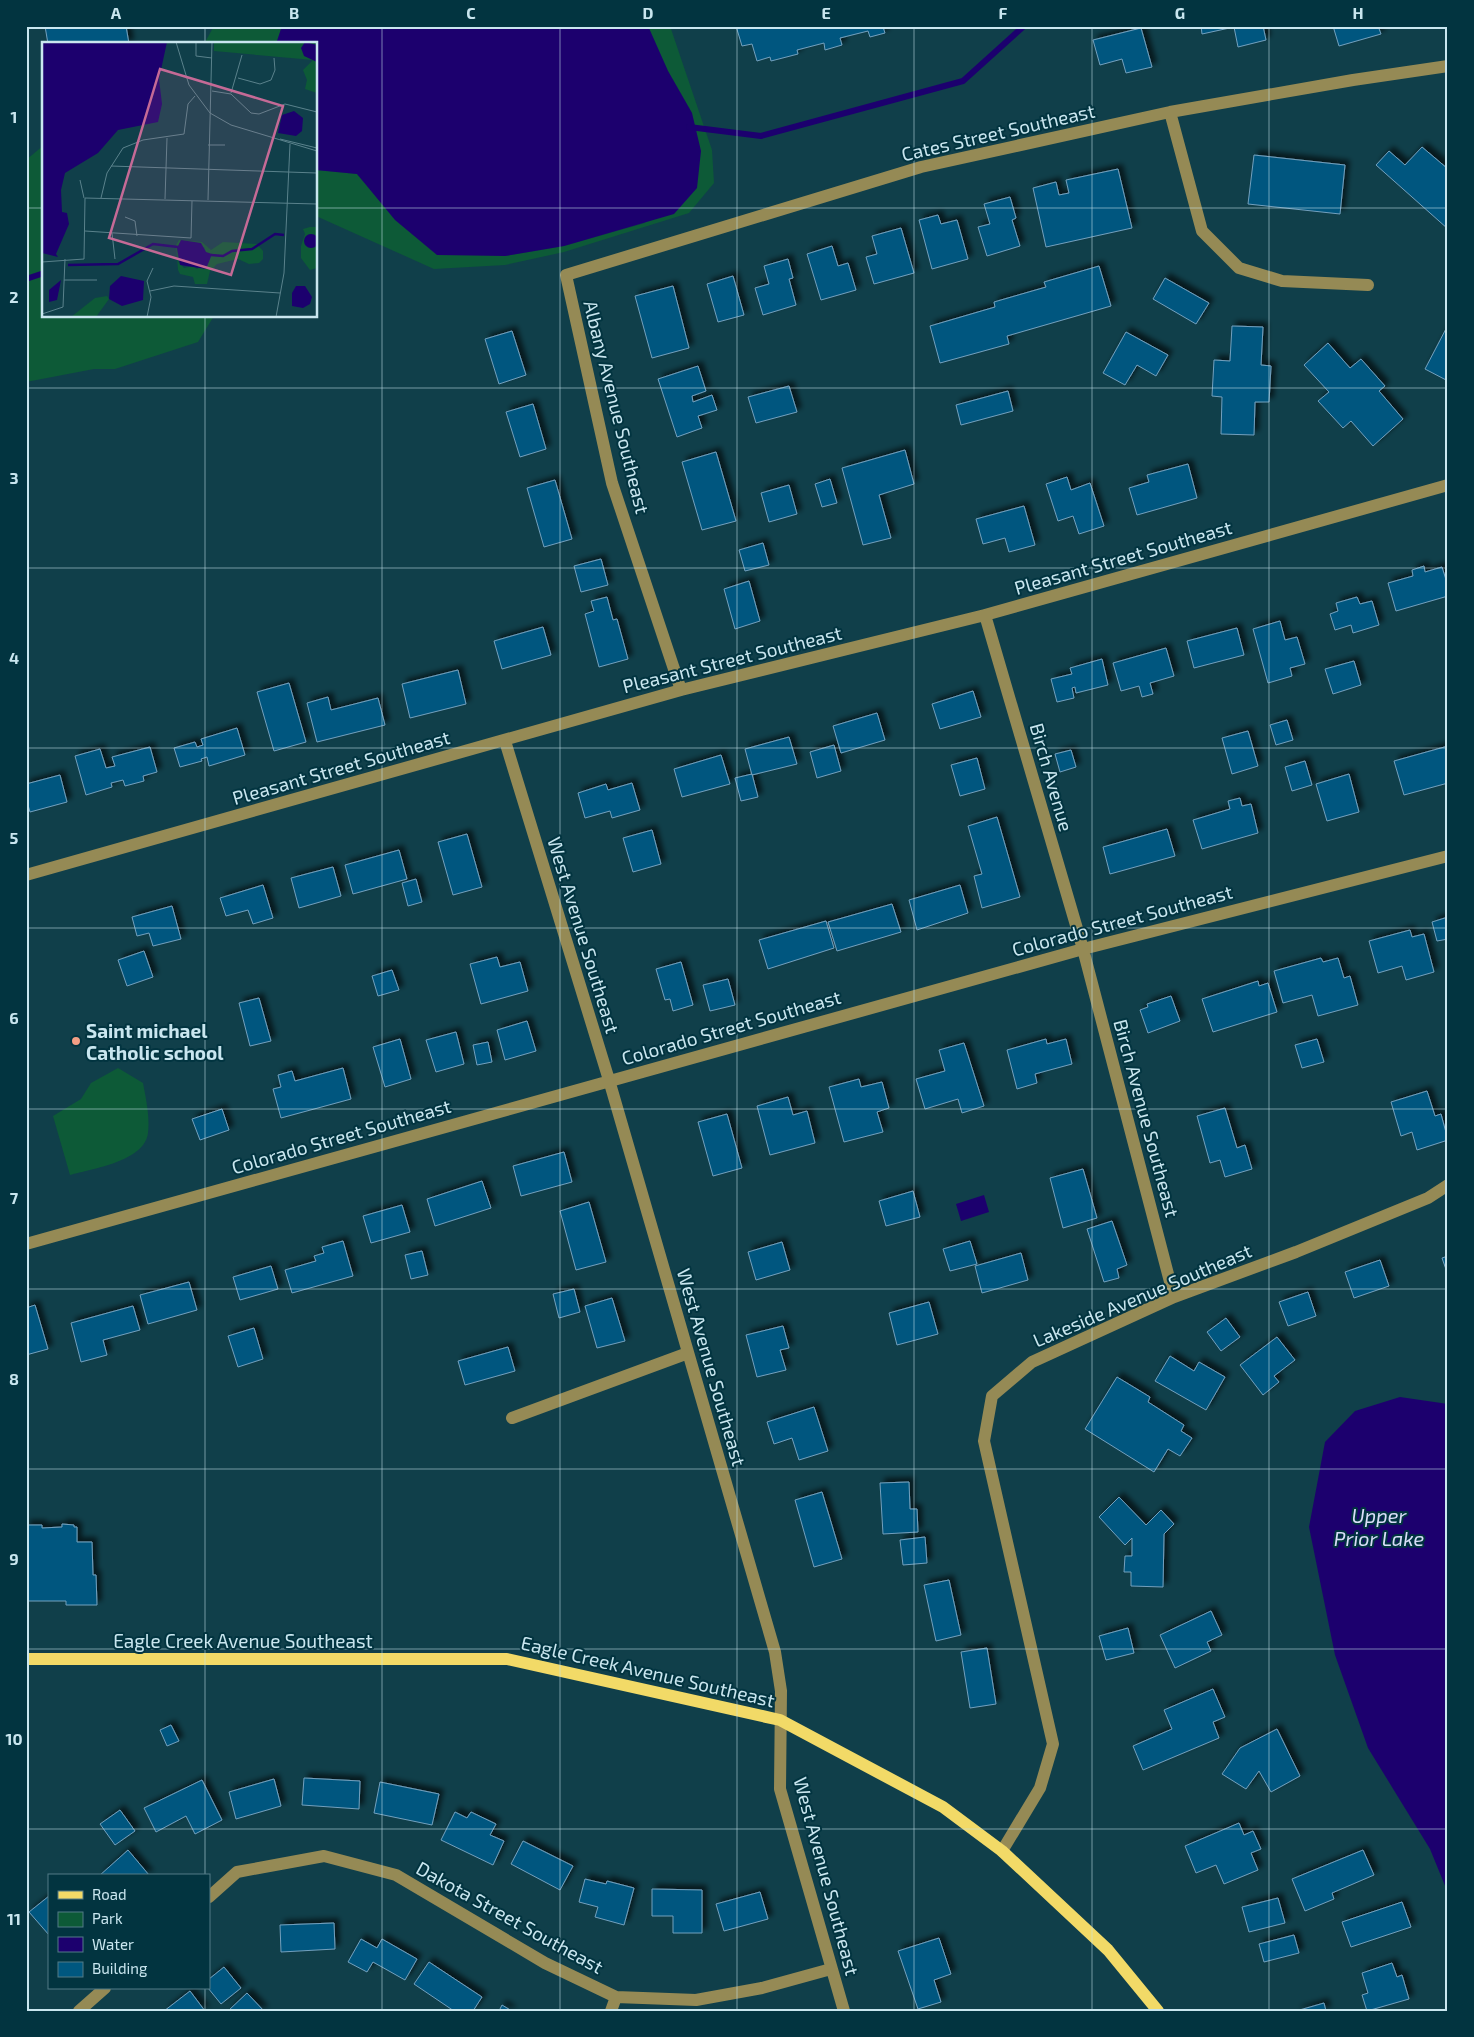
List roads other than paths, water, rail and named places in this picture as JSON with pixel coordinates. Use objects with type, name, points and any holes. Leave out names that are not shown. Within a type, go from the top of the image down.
[{"type":"main road","name":"Eagle Creek Avenue Southeast","points":[[26,1659],[508,1659],[780,1720],[943,1807],[1002,1851],[1108,1950],[1158,2011]]},
{"type":"street","name":"Cates Street Southeast","points":[[566,275],[921,166],[1170,112],[1353,80],[1448,66]]},
{"type":"street","points":[[1170,112],[1202,231],[1239,268],[1282,281],[1368,285]]},
{"type":"street","name":"Albany Avenue Southeast","points":[[566,275],[612,483],[681,690]]},
{"type":"street","name":"Pleasant Street Southeast","points":[[26,876],[681,690],[985,615],[1448,485]]},
{"type":"street","name":"Birch Avenue","points":[[985,615],[1083,949]]},
{"type":"street","name":"West Avenue Southeast","points":[[505,740],[609,1080],[775,1652],[781,1691],[780,1789],[844,2011]]},
{"type":"street","name":"Colorado Street Southeast","points":[[26,1244],[1083,949],[1448,856]]},
{"type":"street","name":"Birch Avenue Southeast","points":[[1083,949],[1174,1298]]},
{"type":"street","name":"Lakeside Avenue Southeast","points":[[1002,1851],[1040,1788],[1053,1744],[984,1441],[992,1396],[1032,1362],[1174,1298],[1296,1252],[1419,1202],[1448,1185]]},
{"type":"street","points":[[512,1418],[688,1353]]},
{"type":"street","name":"Dakota Street Southeast","points":[[210,1896],[237,1872],[324,1856],[396,1874],[545,1963],[616,1997],[696,2000],[762,1988],[831,1969]]},
{"type":"street","points":[[79,2011],[102,1990]]},
{"type":"street","points":[[611,2011],[616,1997]]},
{"type":"water","points":[[282,26],[648,26],[668,71],[692,113],[701,151],[697,188],[674,214],[564,246],[505,256],[437,255],[395,220],[357,174],[318,170],[318,42],[277,42]]},
{"type":"water","points":[[984,1195],[989,1212],[961,1221],[956,1204]]},
{"type":"water","name":"Upper Prior Lake","points":[[1400,1397],[1448,1404],[1448,1893],[1430,1849],[1368,1748],[1335,1655],[1309,1527],[1325,1442],[1355,1411]]},
{"type":"waterway","points":[[689,127],[761,136],[963,81],[1024,26]]},
{"type":"waterway","points":[[26,279],[42,274]]},
{"type":"place","name":"Saint michael Catholic school","points":[[76,1041]]}]
